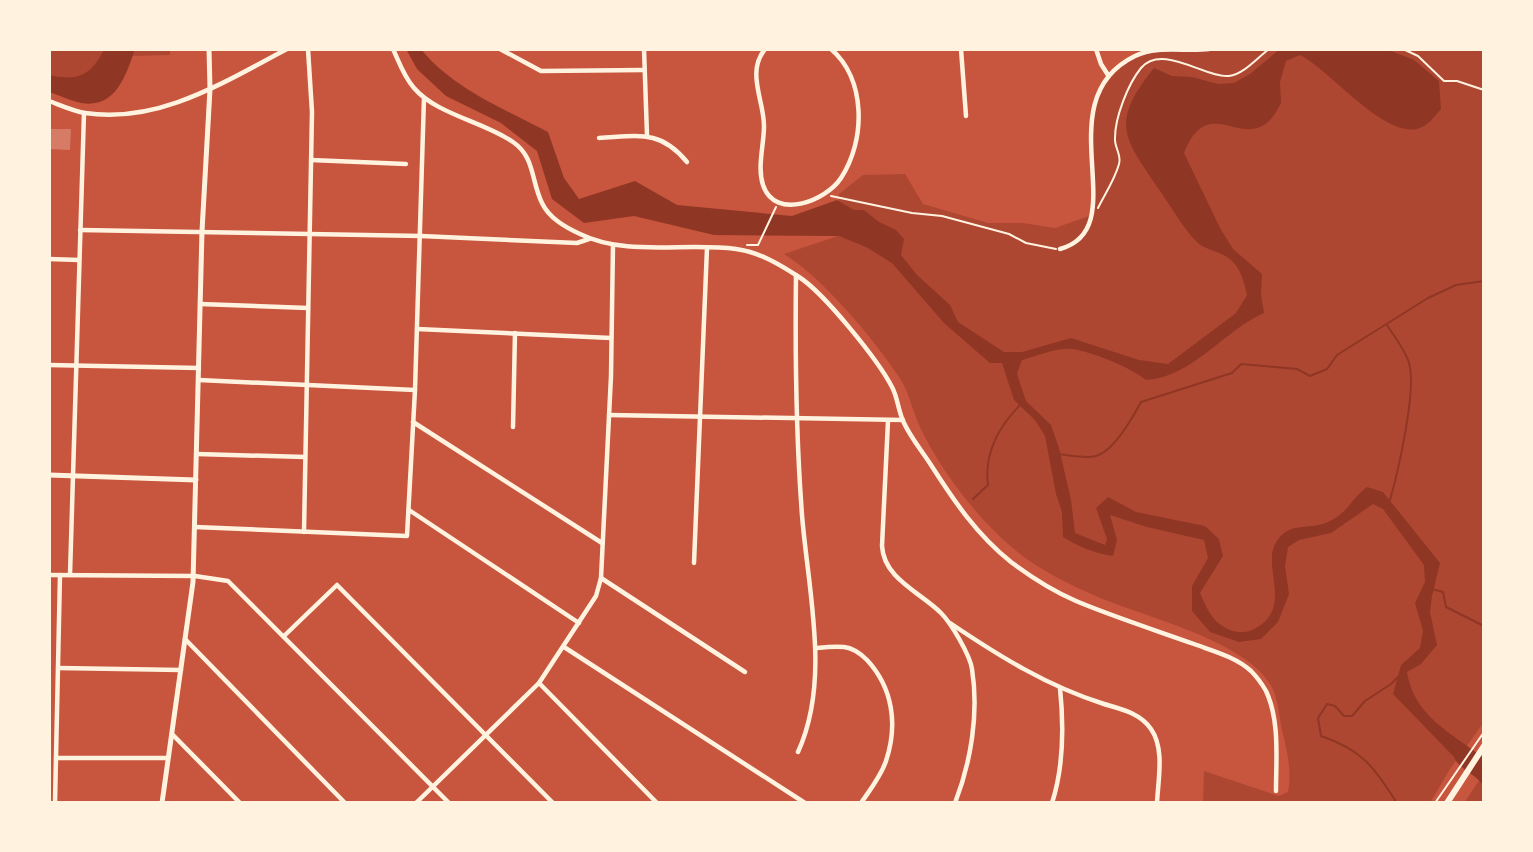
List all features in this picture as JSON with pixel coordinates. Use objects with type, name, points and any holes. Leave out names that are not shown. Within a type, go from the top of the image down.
[{"type":"main road","points":[[1447,803],[1482,749]]},
{"type":"street","points":[[162,803],[194,576],[202,231],[210,89],[209,49]]},
{"type":"street","points":[[49,101],[85,113],[114,114],[156,109],[210,89],[287,49]]},
{"type":"street","points":[[304,532],[312,80],[308,49]]},
{"type":"street","points":[[393,49],[407,79],[424,98],[500,134],[519,146],[529,159],[539,195],[549,213],[567,228],[590,239],[613,245],[736,249],[754,254],[796,275],[827,303],[884,373],[894,392],[903,421],[968,519],[996,549],[1029,575],[1076,601],[1219,653],[1250,669],[1260,681],[1272,710],[1276,791]]},
{"type":"street","points":[[499,49],[541,71],[565,73],[644,70]]},
{"type":"street","points":[[644,49],[647,135]]},
{"type":"street","points":[[765,49],[758,61],[755,78],[764,117],[761,181],[766,194],[773,201],[789,205],[811,200],[835,185],[849,164],[855,145],[857,92],[849,70],[831,49]]},
{"type":"street","points":[[961,49],[965,116]]},
{"type":"street","points":[[1096,49],[1108,75]]},
{"type":"street","points":[[1060,249],[1079,239],[1087,229],[1092,215],[1094,188],[1090,122],[1097,95],[1108,75],[1135,56],[1150,51],[1209,49]]},
{"type":"street","points":[[195,527],[407,537],[415,390],[424,98]]},
{"type":"street","points":[[70,576],[85,113]]},
{"type":"street","points":[[599,138],[647,135],[671,145],[687,162]]},
{"type":"street","points":[[311,160],[406,164]]},
{"type":"street","points":[[80,230],[310,233],[577,243],[590,239]]},
{"type":"street","points":[[416,803],[539,683],[596,596],[601,578],[609,415],[613,245]]},
{"type":"street","points":[[694,563],[707,248]]},
{"type":"street","points":[[49,259],[79,260]]},
{"type":"street","points":[[796,275],[795,348],[802,515],[817,648],[810,708],[804,739],[798,752]]},
{"type":"street","points":[[200,304],[308,308]]},
{"type":"street","points":[[417,329],[611,338]]},
{"type":"street","points":[[513,426],[516,333]]},
{"type":"street","points":[[49,365],[199,368]]},
{"type":"street","points":[[198,380],[415,390]]},
{"type":"street","points":[[609,415],[903,421]]},
{"type":"street","points":[[888,421],[882,555],[884,561],[896,577],[923,596],[950,623],[998,655],[1060,687],[1133,714],[1148,725],[1158,751],[1157,803]]},
{"type":"street","points":[[413,422],[602,544]]},
{"type":"street","points":[[197,454],[305,457]]},
{"type":"street","points":[[49,475],[197,480]]},
{"type":"street","points":[[408,510],[579,623]]},
{"type":"street","points":[[49,575],[194,576],[228,581],[449,803]]},
{"type":"street","points":[[55,803],[60,575]]},
{"type":"street","points":[[601,578],[745,673]]},
{"type":"street","points":[[284,636],[337,585],[553,803]]},
{"type":"street","points":[[950,623],[972,666],[974,698],[967,761],[955,803]]},
{"type":"street","points":[[185,639],[345,803]]},
{"type":"street","points":[[564,647],[805,803]]},
{"type":"street","points":[[817,648],[844,647],[862,655],[884,681],[892,730],[889,750],[881,774],[862,803]]},
{"type":"street","points":[[58,668],[181,670]]},
{"type":"street","points":[[539,683],[657,803]]},
{"type":"street","points":[[1052,803],[1063,743],[1060,687]]},
{"type":"street","points":[[172,734],[240,803]]},
{"type":"street","points":[[56,758],[168,758]]},
{"type":"path","points":[[1092,215],[1094,216],[1120,161],[1115,146],[1116,127],[1121,107],[1142,67],[1161,59],[1194,66],[1221,76],[1231,76],[1269,49]]},
{"type":"path","points":[[1403,49],[1418,56],[1444,81],[1457,81],[1484,90]]},
{"type":"path","points":[[827,198],[833,195],[912,213],[942,216],[1009,234],[1026,243],[1060,249]]},
{"type":"path","points":[[758,245],[776,207],[783,208]]},
{"type":"path","points":[[1435,803],[1484,732]]},
{"type":"shaded area","points":[[49,49],[104,49],[89,71],[76,77],[68,77],[49,75]]},
{"type":"shaded area","points":[[104,49],[135,49],[123,79],[111,95],[103,101],[81,103],[49,92],[49,75],[76,77],[89,71]]},
{"type":"shaded area","points":[[135,49],[170,49],[170,55],[132,56]]},
{"type":"shaded area","points":[[406,49],[421,49],[463,86],[548,132],[564,178],[579,199],[635,181],[677,205],[792,216],[837,200],[854,210],[864,210],[879,222],[896,230],[904,239],[901,255],[917,275],[950,305],[958,322],[1004,352],[1022,352],[1071,338],[1139,360],[1168,364],[1236,313],[1247,295],[1235,264],[1225,256],[1201,245],[1183,226],[1130,144],[1127,118],[1131,103],[1154,68],[1172,76],[1192,77],[1218,84],[1234,83],[1250,74],[1280,49],[1386,49],[1414,60],[1439,81],[1441,109],[1421,128],[1403,128],[1388,123],[1300,55],[1286,61],[1280,82],[1281,103],[1268,122],[1257,128],[1246,129],[1213,124],[1203,127],[1193,136],[1184,153],[1233,249],[1262,274],[1264,313],[1193,362],[1163,377],[1146,380],[1107,359],[1073,349],[1049,352],[1022,360],[1017,374],[1026,401],[1051,425],[1071,500],[1075,533],[1105,545],[1107,539],[1096,508],[1108,497],[1136,512],[1205,526],[1219,539],[1223,556],[1200,593],[1212,617],[1232,631],[1254,629],[1267,620],[1273,609],[1273,548],[1284,533],[1295,528],[1328,522],[1345,510],[1367,487],[1383,492],[1440,563],[1430,612],[1437,645],[1421,664],[1407,672],[1411,687],[1417,700],[1436,722],[1484,758],[1484,787],[1477,778],[1460,766],[1393,694],[1401,665],[1420,648],[1423,631],[1415,603],[1425,582],[1424,565],[1383,509],[1373,504],[1331,533],[1299,540],[1288,547],[1285,566],[1289,594],[1278,622],[1261,639],[1239,642],[1210,632],[1192,611],[1192,586],[1208,558],[1204,540],[1110,515],[1117,540],[1113,556],[1087,549],[1063,537],[1062,512],[1045,436],[1035,420],[1014,400],[1002,363],[990,363],[944,323],[892,263],[866,247],[839,236],[714,235],[634,216],[584,223],[552,199],[537,151],[501,123],[446,96],[417,69]]},
{"type":"shaded area","points":[[1168,49],[1484,49],[1484,722],[1450,769],[1430,803],[1203,803],[1204,771],[1279,796],[1288,792],[1287,753],[1277,700],[1270,684],[1257,668],[1216,642],[1080,589],[1028,560],[996,533],[952,481],[919,425],[902,383],[876,345],[831,293],[784,254],[838,236],[839,194],[863,175],[905,174],[923,204],[988,223],[1023,223],[1055,228],[1092,215],[1090,122],[1094,104],[1108,75],[1135,56]]},
{"type":"shaded area","points":[[1484,773],[1484,803],[1464,803]]},
{"type":"building","points":[[50,129],[71,129],[70,150],[49,149]]},
{"type":"waterway","points":[[1058,454],[1087,457],[1103,453],[1122,433],[1141,402],[1232,373],[1241,364],[1297,369],[1310,376],[1327,369],[1337,355],[1428,298],[1456,285],[1484,281]]},
{"type":"waterway","points":[[1387,325],[1405,354],[1411,375],[1406,431],[1390,500]]},
{"type":"waterway","points":[[973,499],[988,485],[988,462],[995,441],[1021,404]]},
{"type":"waterway","points":[[1432,589],[1443,592],[1446,607],[1484,626]]},
{"type":"waterway","points":[[1394,803],[1395,800],[1387,788],[1365,760],[1347,747],[1321,736],[1318,718],[1327,704],[1335,706],[1344,716],[1352,716],[1365,701],[1398,677]]}]
